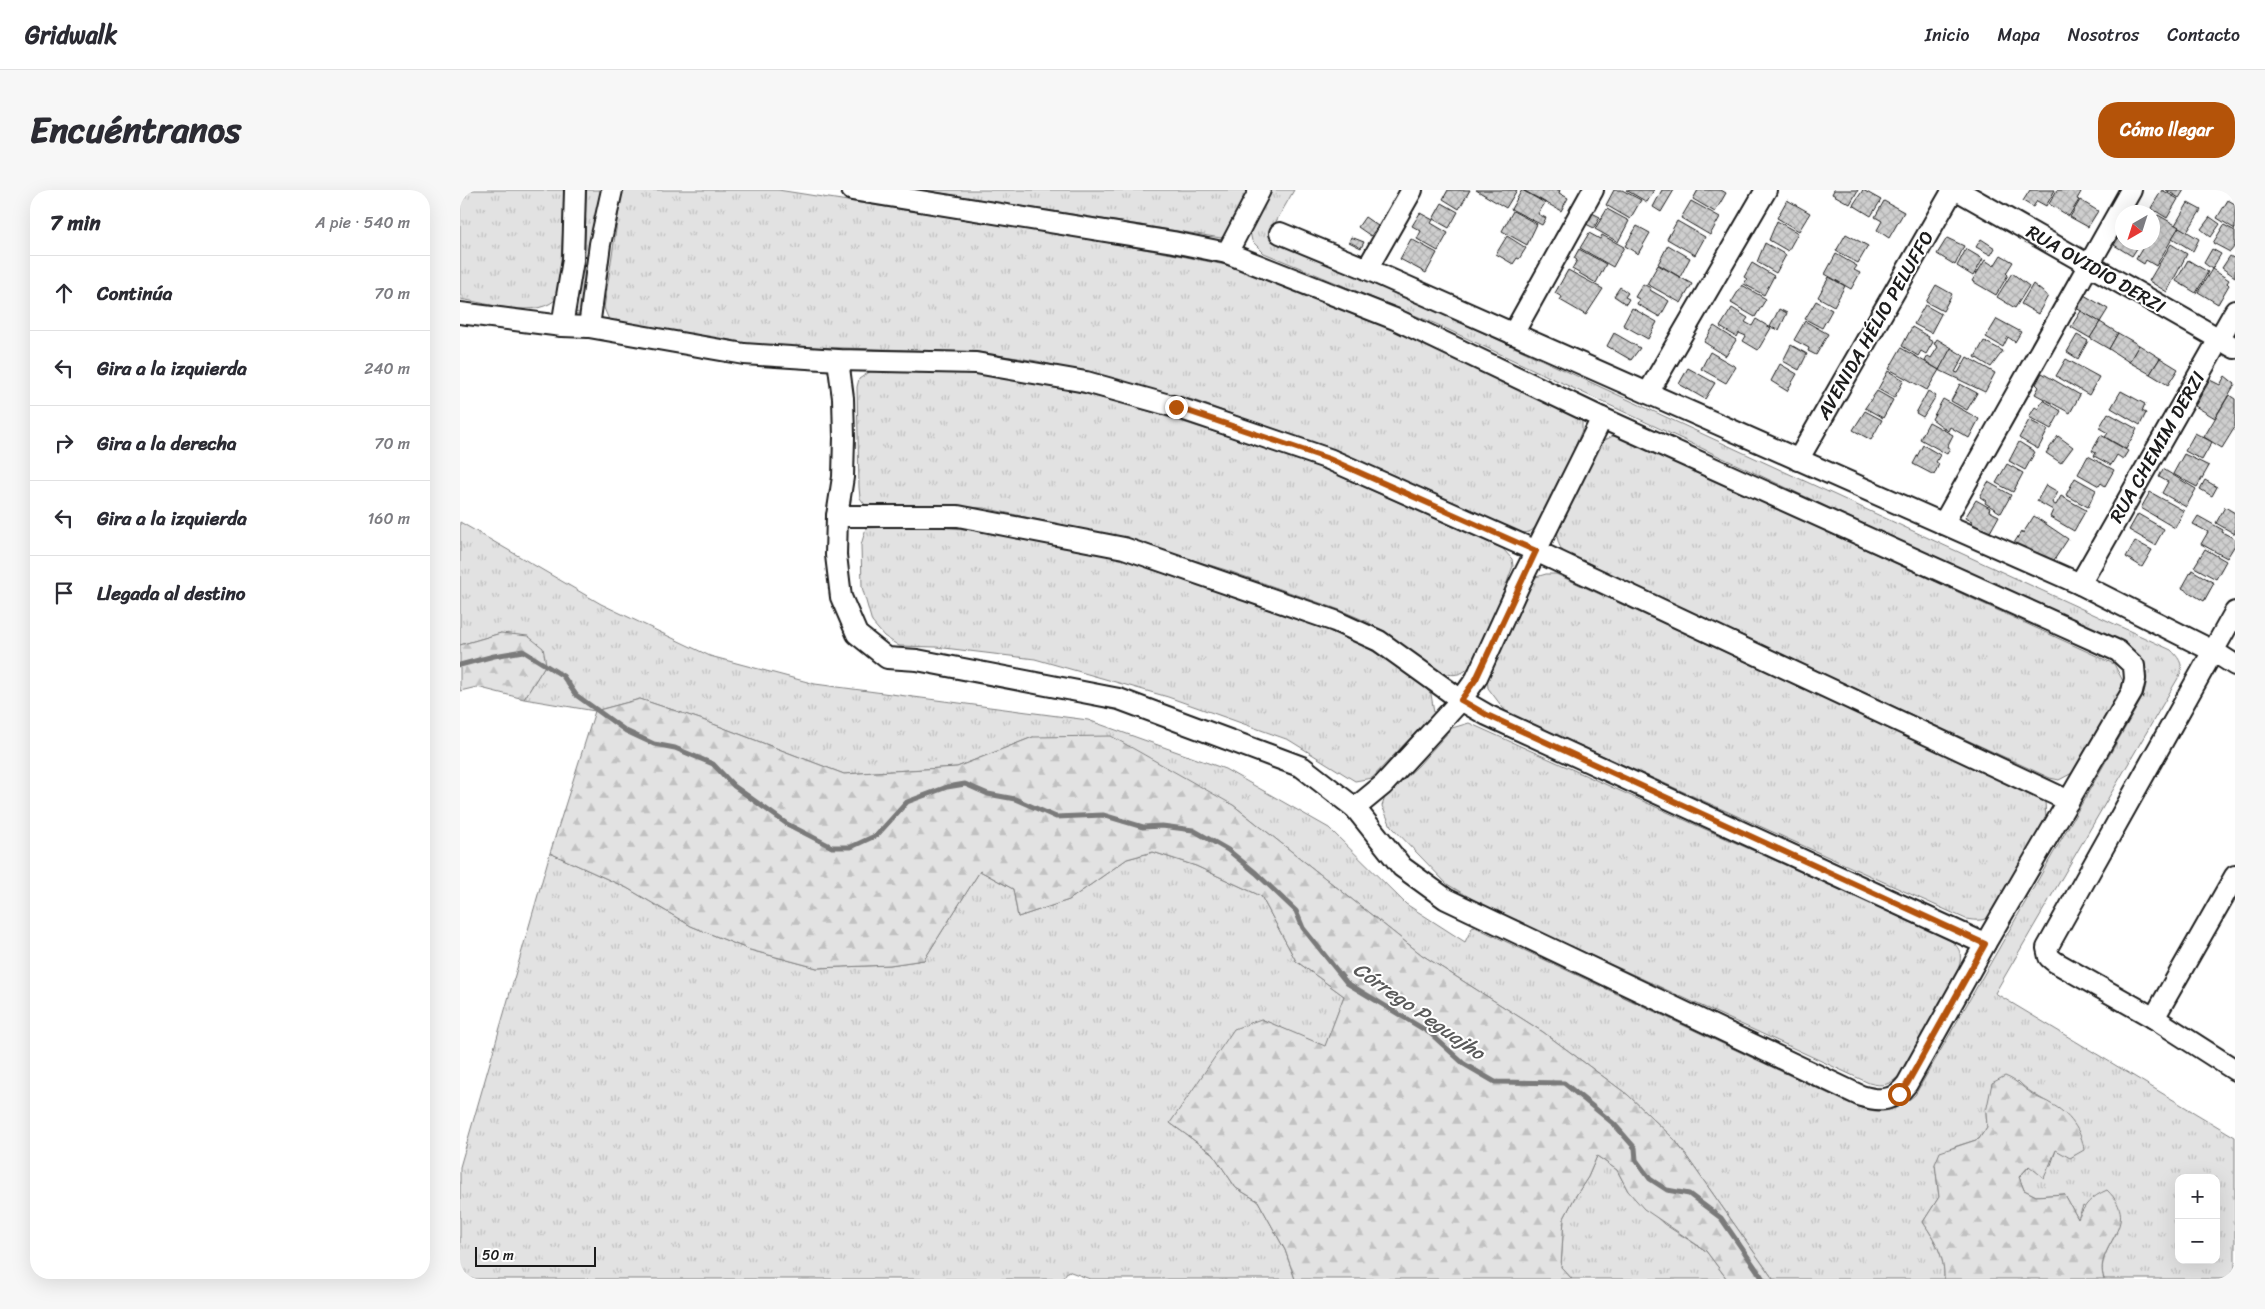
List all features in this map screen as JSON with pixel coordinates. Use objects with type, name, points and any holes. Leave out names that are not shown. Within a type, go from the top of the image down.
[{"type":"street","points":[[562,326],[573,260],[575,190]]},
{"type":"street","points":[[589,327],[600,244],[612,190]]},
{"type":"street","points":[[838,360],[843,398],[844,437],[843,477],[837,516],[836,555],[841,596],[857,634],[887,658],[916,660],[1119,699],[1302,767],[1356,808],[1402,867],[1446,899],[1861,1096],[1874,1100],[1899,1094],[1907,1084],[1985,944],[2132,692],[2135,679],[2134,666],[2118,652],[1602,418],[1395,319],[1227,253],[1173,242],[852,190]]},
{"type":"street","points":[[1227,253],[1260,190]]},
{"type":"street","points":[[1367,270],[1412,190]]},
{"type":"street","points":[[1513,334],[1593,190]]},
{"type":"street","points":[[1648,394],[1766,190]]},
{"type":"street","name":"AVENIDA HÉLIO PELUFFO","points":[[1798,460],[1953,190]]},
{"type":"street","name":"RUA OVIDIO DERZI","points":[[1957,190],[2227,343]]},
{"type":"street","points":[[1943,524],[2131,190]]},
{"type":"street","points":[[1280,233],[2080,584],[2213,651],[2235,665]]},
{"type":"street","name":"RUA CHEMIM DERZI","points":[[2080,584],[2227,343],[2235,311]]},
{"type":"street","points":[[460,313],[562,326],[589,327],[744,354],[838,360],[976,363],[1086,382],[1176,407],[1293,445],[1329,459],[1536,551],[2069,801]]},
{"type":"street","points":[[1356,808],[1383,784],[1461,700],[1476,679],[1536,551],[1602,418]]},
{"type":"street","points":[[837,516],[958,516],[1124,548],[1335,621],[1379,641],[1461,700],[1496,719],[1985,944]]},
{"type":"street","points":[[2235,612],[2047,948],[2049,957],[2055,962],[2154,1018],[2235,1070]]},
{"type":"street","points":[[2154,1018],[2235,876]]},
{"type":"green space","points":[[460,190],[565,190],[559,296],[539,308],[526,309],[460,299]]},
{"type":"green space","points":[[586,190],[602,190],[584,314],[574,312],[585,238]]},
{"type":"green space","points":[[622,190],[778,190],[1070,236],[1235,267],[1373,319],[1577,411],[1582,420],[1582,430],[1560,484],[1545,514],[1538,525],[1531,531],[1517,533],[1310,442],[1193,400],[1037,361],[978,352],[744,345],[609,320],[604,308]]},
{"type":"green space","points":[[922,190],[1250,190],[1227,232],[1221,238]]},
{"type":"green space","points":[[1270,190],[1294,190],[1269,234],[2174,653],[2181,663],[2181,673],[1995,993],[2235,1137],[2235,1279],[2104,1279],[2103,1261],[2117,1232],[2083,1206],[2078,1219],[2064,1194],[2036,1196],[2024,1190],[2019,1177],[2030,1166],[2051,1165],[2063,1113],[2028,1090],[2018,1081],[1986,1112],[1987,1127],[1979,1139],[1954,1147],[1935,1164],[1939,1197],[1923,1222],[1941,1256],[1944,1279],[1773,1279],[1675,1140],[1628,1095],[1543,1032],[1422,955],[1233,805],[1033,737],[957,767],[844,774],[700,719],[640,699],[595,711],[524,699],[546,664],[501,633],[460,645],[460,522],[601,604],[710,656],[815,684],[1088,720],[1225,769],[1329,828],[1406,904],[1465,942],[1473,926],[1857,1106],[1874,1111],[1882,1111],[1897,1107],[1906,1102],[1915,1095],[2141,700],[2147,677],[2144,665],[2140,659],[2127,647],[1436,324],[1264,253],[1252,241],[1249,227]]},
{"type":"green space","points":[[871,371],[969,373],[1047,384],[1129,405],[1306,461],[1503,549],[1512,559],[1513,566],[1479,652],[1465,671],[1451,675],[1443,673],[1368,622],[1340,610],[1226,570],[1118,537],[984,508],[935,505],[876,509],[866,506],[860,498],[859,487],[857,387],[859,379]]},
{"type":"green space","points":[[1613,436],[1622,437],[2114,664],[2123,681],[2120,692],[2076,771],[2059,780],[2050,778],[1568,557],[1562,551],[1559,544],[1557,529],[1597,444]]},
{"type":"green space","points":[[921,526],[979,530],[1119,556],[1187,576],[1360,643],[1418,680],[1431,694],[1434,713],[1372,778],[1355,781],[1289,740],[1168,697],[1035,659],[936,647],[899,646],[884,636],[872,622],[862,587],[861,545],[866,528]]},
{"type":"green space","points":[[1556,574],[2045,801],[2046,820],[1995,915],[1981,920],[1966,919],[1506,712],[1488,688],[1487,677],[1529,583],[1536,577]]},
{"type":"green space","points":[[501,633],[528,636],[543,648],[546,664],[524,699],[477,687],[460,691],[460,645]]},
{"type":"green space","points":[[640,699],[700,719],[844,774],[957,767],[1033,737],[1111,736],[1233,805],[1422,955],[1543,1032],[1628,1095],[1675,1140],[1773,1279],[1727,1279],[1706,1251],[1644,1209],[1628,1191],[1617,1170],[1597,1156],[1588,1177],[1564,1218],[1561,1267],[1572,1279],[1295,1279],[1285,1250],[1258,1201],[1236,1188],[1213,1154],[1170,1123],[1234,1029],[1261,1019],[1325,1046],[1344,996],[1296,961],[1261,896],[1196,866],[1153,852],[1127,859],[1069,900],[1018,917],[1013,889],[980,871],[924,960],[890,965],[817,968],[750,950],[691,926],[627,888],[550,853],[595,711]]},
{"type":"green space","points":[[1469,723],[1943,936],[1953,943],[1960,954],[1958,970],[1900,1075],[1886,1084],[1869,1083],[1484,906],[1447,884],[1391,826],[1382,806],[1385,797],[1418,766],[1452,728]]},
{"type":"green space","points":[[1153,852],[1196,866],[1261,896],[1296,961],[1344,996],[1325,1047],[1261,1019],[1170,1123],[1213,1154],[1236,1188],[1258,1201],[1285,1250],[1295,1279],[1090,1279],[1068,1271],[1062,1279],[460,1279],[460,1167],[550,853],[627,888],[691,926],[750,950],[817,968],[890,965],[924,960],[980,871],[1013,889],[1018,917],[1069,900],[1127,859]]},
{"type":"green space","points":[[2005,1076],[2063,1112],[2074,1123],[2083,1143],[2084,1150],[2070,1158],[2056,1150],[2044,1178],[2029,1166],[2019,1177],[2024,1190],[2036,1196],[2064,1194],[2078,1219],[2089,1202],[2107,1190],[2117,1203],[2120,1214],[2119,1225],[2105,1256],[2102,1267],[2104,1279],[1944,1279],[1941,1256],[1923,1222],[1939,1197],[1935,1164],[1940,1152],[1979,1139],[1987,1127],[1986,1112],[1992,1083]]},
{"type":"green space","points":[[1597,1156],[1617,1170],[1628,1191],[1664,1224],[1706,1251],[1727,1279],[1572,1279],[1561,1267],[1564,1218],[1588,1177]]},
{"type":"building","points":[[1448,190],[1470,190],[1459,209],[1443,199]]},
{"type":"building","points":[[1476,190],[1517,190],[1506,208]]},
{"type":"building","points":[[1522,190],[1545,203],[1538,214],[1546,218],[1542,225],[1511,209]]},
{"type":"building","points":[[1523,190],[1560,190],[1559,193],[1568,198],[1561,211]]},
{"type":"building","points":[[1614,190],[1622,190],[1641,200],[1630,219],[1606,205]]},
{"type":"building","points":[[1626,190],[1654,190],[1647,202]]},
{"type":"building","points":[[1662,190],[1674,190],[1661,212],[1653,207]]},
{"type":"building","points":[[1698,190],[1721,190],[1726,193],[1715,212],[1693,199]]},
{"type":"building","points":[[1834,190],[1858,190],[1850,204],[1832,194]]},
{"type":"building","points":[[1863,190],[1881,200],[1871,216],[1853,205]]},
{"type":"building","points":[[2030,190],[2055,190],[2046,206],[2037,201],[2033,207],[2023,201]]},
{"type":"building","points":[[2057,190],[2077,190],[2081,192],[2077,199],[2079,200],[2069,216],[2049,204]]},
{"type":"building","points":[[2162,190],[2178,199],[2167,218],[2160,214],[2160,205],[2153,205]]},
{"type":"building","points":[[2166,190],[2184,190],[2179,198]]},
{"type":"building","points":[[1787,200],[1810,213],[1799,231],[1777,218]]},
{"type":"building","points":[[2080,200],[2098,211],[2088,227],[2070,217]]},
{"type":"building","points":[[2228,200],[2235,204],[2235,229],[2217,218]]},
{"type":"building","points":[[1691,201],[1720,217],[1710,235],[1681,218]]},
{"type":"building","points":[[1884,201],[1904,212],[1889,238],[1877,230],[1882,221],[1875,217]]},
{"type":"building","points":[[1442,203],[1458,212],[1449,228],[1433,219]]},
{"type":"building","points":[[2188,203],[2201,210],[2187,232],[2175,225]]},
{"type":"building","points":[[1607,209],[1629,221],[1618,242],[1595,229]]},
{"type":"building","points":[[1513,211],[1537,224],[1527,245],[1502,231]]},
{"type":"building","points":[[1420,213],[1433,220],[1431,223],[1448,233],[1438,251],[1417,239],[1421,231],[1412,226]]},
{"type":"building","points":[[1592,213],[1600,217],[1594,228],[1586,224]]},
{"type":"building","points":[[2160,216],[2179,227],[2156,266],[2146,260],[2144,264],[2136,259],[2141,250],[2160,250]]},
{"type":"building","points":[[1365,217],[1378,226],[1371,236],[1358,227]]},
{"type":"building","points":[[2210,217],[2220,224],[2211,237],[2201,229]]},
{"type":"building","points":[[1677,221],[1705,237],[1695,255],[1667,239]]},
{"type":"building","points":[[1777,221],[1798,233],[1788,251],[1769,240]]},
{"type":"building","points":[[2224,225],[2235,231],[2235,246],[2230,252],[2213,243]]},
{"type":"building","points":[[1637,226],[1650,233],[1638,254],[1625,246]]},
{"type":"building","points":[[2179,227],[2199,239],[2193,251],[2172,238]]},
{"type":"building","points":[[1589,233],[1600,239],[1602,235],[1624,247],[1613,267],[1580,248]]},
{"type":"building","points":[[1846,234],[1868,246],[1858,263],[1836,251]]},
{"type":"building","points":[[1507,236],[1526,248],[1519,259],[1517,258],[1513,264],[1496,254]]},
{"type":"building","points":[[1351,237],[1364,242],[1361,248],[1349,242]]},
{"type":"building","points":[[1947,238],[1964,246],[1955,265],[1937,254]]},
{"type":"building","points":[[1411,239],[1437,253],[1426,273],[1400,259]]},
{"type":"building","points":[[1981,239],[1995,248],[1991,255],[1976,247]]},
{"type":"building","points":[[1765,243],[1786,255],[1776,273],[1757,262]]},
{"type":"building","points":[[2171,244],[2187,254],[2167,292],[2149,281]]},
{"type":"building","points":[[1668,245],[1690,258],[1680,277],[1658,264]]},
{"type":"building","points":[[1579,249],[1606,264],[1596,283],[1572,269],[1577,260],[1574,258]]},
{"type":"building","points":[[1966,249],[1983,259],[1973,276],[1957,266]]},
{"type":"building","points":[[2212,249],[2221,254],[2212,269],[2204,263]]},
{"type":"building","points":[[2122,250],[2136,250],[2132,256]]},
{"type":"building","points":[[1836,254],[1857,266],[1854,270],[1860,273],[1851,289],[1825,274]]},
{"type":"building","points":[[2001,255],[2013,262],[2006,273],[2008,275],[1996,295],[1972,281],[1985,260],[1994,266]]},
{"type":"building","points":[[2230,256],[2235,259],[2235,277],[2222,268]]},
{"type":"building","points":[[2188,260],[2208,272],[2196,293],[2176,281]]},
{"type":"building","points":[[1752,263],[1774,276],[1764,295],[1744,284],[1747,279],[1744,277]]},
{"type":"building","points":[[1658,265],[1692,284],[1681,303],[1647,284]]},
{"type":"building","points":[[2212,269],[2229,280],[2227,283],[2229,285],[2218,304],[2198,292]]},
{"type":"building","points":[[1568,270],[1603,289],[1586,315],[1560,300],[1562,297],[1555,293]]},
{"type":"building","points":[[2012,273],[2029,286],[2015,308],[1997,297]]},
{"type":"building","points":[[1829,277],[1845,286],[1834,306],[1818,297]]},
{"type":"building","points":[[1643,284],[1669,301],[1660,317],[1637,304],[1639,299],[1635,297]]},
{"type":"building","points":[[2033,284],[2048,296],[2038,314],[2021,304]]},
{"type":"building","points":[[1742,285],[1766,299],[1755,317],[1731,303]]},
{"type":"building","points":[[1936,285],[1952,294],[1943,311],[1926,302]]},
{"type":"building","points":[[1620,287],[1628,293],[1625,297],[1629,299],[1626,304],[1614,296]]},
{"type":"building","points":[[2084,295],[2108,309],[2100,322],[2076,308]]},
{"type":"building","points":[[1816,301],[1832,310],[1822,328],[1805,319]]},
{"type":"building","points":[[1925,305],[1941,314],[1931,333],[1914,324]]},
{"type":"building","points":[[1632,308],[1657,322],[1648,339],[1623,325]]},
{"type":"building","points":[[1732,308],[1748,318],[1745,322],[1752,326],[1756,319],[1771,328],[1758,350],[1743,341],[1746,336],[1739,333],[1737,337],[1720,327]]},
{"type":"building","points":[[1779,309],[1787,313],[1779,330],[1770,327]]},
{"type":"building","points":[[2081,311],[2100,322],[2090,338],[2071,327]]},
{"type":"building","points":[[1997,319],[2021,332],[2015,342],[2008,337],[2003,347],[1986,337]]},
{"type":"building","points":[[1805,321],[1828,334],[1816,355],[1808,351],[1809,348],[1794,340]]},
{"type":"building","points":[[2100,322],[2118,333],[2109,349],[2090,338]]},
{"type":"building","points":[[1714,326],[1736,340],[1726,356],[1704,342]]},
{"type":"building","points":[[1912,327],[1929,337],[1928,339],[1933,342],[1926,354],[1921,351],[1918,356],[1902,346]]},
{"type":"building","points":[[1614,333],[1640,348],[1631,360],[1607,346]]},
{"type":"building","points":[[2118,333],[2139,345],[2129,362],[2109,349]]},
{"type":"building","points":[[2077,335],[2088,341],[2078,359],[2067,352]]},
{"type":"building","points":[[1937,339],[1952,348],[1939,370],[1925,361],[1928,356],[1931,358],[1938,347],[1934,344]]},
{"type":"building","points":[[1984,341],[2003,351],[1991,367],[1975,357]]},
{"type":"building","points":[[1791,345],[1807,354],[1799,370],[1783,361]]},
{"type":"building","points":[[2139,345],[2160,358],[2150,374],[2129,362]]},
{"type":"building","points":[[1901,348],[1939,370],[1927,390],[1889,369]]},
{"type":"building","points":[[1951,348],[1964,356],[1955,372],[1958,373],[1967,357],[1995,373],[1985,392],[1939,370]]},
{"type":"building","points":[[1710,352],[1736,367],[1726,383],[1701,369]]},
{"type":"building","points":[[2160,358],[2178,369],[2168,385],[2150,374]]},
{"type":"building","points":[[2066,359],[2099,377],[2089,395],[2056,376]]},
{"type":"building","points":[[1780,364],[1797,374],[1787,391],[1771,381]]},
{"type":"building","points":[[1688,368],[1715,383],[1705,399],[1679,384]]},
{"type":"building","points":[[1888,371],[1904,380],[1894,398],[1878,389]]},
{"type":"building","points":[[2042,373],[2080,395],[2070,413],[2035,394],[2039,387],[2036,384]]},
{"type":"building","points":[[2225,376],[2235,384],[2215,418],[2195,406],[2210,380],[2220,385]]},
{"type":"building","points":[[1960,384],[1977,393],[1967,410],[1951,401]]},
{"type":"building","points":[[1877,391],[1893,400],[1883,418],[1865,408]]},
{"type":"building","points":[[1928,391],[1936,396],[1923,417],[1916,413]]},
{"type":"building","points":[[2121,391],[2145,404],[2142,411],[2146,413],[2140,425],[2111,408]]},
{"type":"building","points":[[2229,395],[2235,399],[2235,427],[2222,448],[2204,437]]},
{"type":"building","points":[[1943,399],[1979,419],[1969,438],[1950,427],[1948,431],[1932,419]]},
{"type":"building","points":[[2043,400],[2061,411],[2051,429],[2029,417],[2035,407],[2038,409]]},
{"type":"building","points":[[1865,411],[1882,420],[1871,440],[1853,430]]},
{"type":"building","points":[[2108,413],[2137,429],[2126,449],[2105,437],[2108,433],[2099,428]]},
{"type":"building","points":[[2029,420],[2048,430],[2038,449],[2019,438]]},
{"type":"building","points":[[1929,422],[1953,435],[1947,447],[1950,448],[1947,454],[1920,439]]},
{"type":"building","points":[[2195,433],[2212,442],[2202,460],[2185,451]]},
{"type":"building","points":[[2101,435],[2128,451],[2123,459],[2117,455],[2111,465],[2094,456],[2096,453],[2092,451]]},
{"type":"building","points":[[2058,436],[2073,447],[2061,463],[2046,453]]},
{"type":"building","points":[[2019,442],[2035,452],[2025,470],[2009,461]]},
{"type":"building","points":[[1923,445],[1940,455],[1936,462],[1939,464],[1934,475],[1913,464]]},
{"type":"building","points":[[2184,454],[2209,466],[2197,487],[2173,474]]},
{"type":"building","points":[[2088,456],[2114,470],[2105,486],[2101,483],[2099,486],[2078,474]]},
{"type":"building","points":[[2007,464],[2023,473],[2013,492],[1996,483]]},
{"type":"building","points":[[2163,469],[2196,489],[2186,507],[2162,493],[2168,482],[2159,477]]},
{"type":"building","points":[[2075,478],[2096,490],[2088,507],[2066,495]]},
{"type":"building","points":[[2205,480],[2217,487],[2212,496],[2200,489]]},
{"type":"building","points":[[1988,482],[2011,495],[2001,513],[1985,503],[1986,501],[1980,497]]},
{"type":"building","points":[[2046,485],[2058,492],[2052,503],[2056,505],[2061,496],[2086,510],[2074,531],[2050,517],[2053,510],[2037,501]]},
{"type":"building","points":[[2150,492],[2184,511],[2175,528],[2141,508]]},
{"type":"building","points":[[1976,500],[1990,508],[1989,511],[1999,516],[1989,534],[1971,524],[1972,521],[1965,518]]},
{"type":"building","points":[[2225,507],[2235,513],[2235,534],[2216,523]]},
{"type":"building","points":[[2138,514],[2164,529],[2155,545],[2129,530]]},
{"type":"building","points":[[2034,516],[2068,539],[2050,566],[2014,543]]},
{"type":"building","points":[[2198,516],[2235,539],[2235,545],[2227,558],[2201,544],[2208,532],[2193,524]]},
{"type":"building","points":[[2135,541],[2152,550],[2142,567],[2126,557]]},
{"type":"building","points":[[2205,549],[2226,561],[2216,579],[2194,567]]},
{"type":"building","points":[[2192,570],[2214,583],[2204,601],[2182,588]]},
{"type":"waterway","name":"Córrego Peguajho","points":[[460,665],[523,651],[563,676],[576,695],[626,731],[654,744],[675,748],[713,764],[734,786],[787,824],[832,847],[851,847],[877,835],[907,802],[947,787],[965,784],[988,794],[1015,799],[1056,817],[1103,815],[1143,827],[1162,826],[1193,830],[1228,850],[1256,873],[1296,911],[1303,928],[1347,983],[1430,1033],[1464,1064],[1495,1082],[1564,1083],[1614,1124],[1635,1148],[1636,1160],[1650,1179],[1667,1190],[1689,1194],[1721,1218],[1763,1279]]},
{"type":"route","points":[[1176,407],[1293,445],[1329,459],[1536,551],[1476,679],[1461,700],[1487,715],[1985,944],[1907,1084],[1899,1094]]}]
